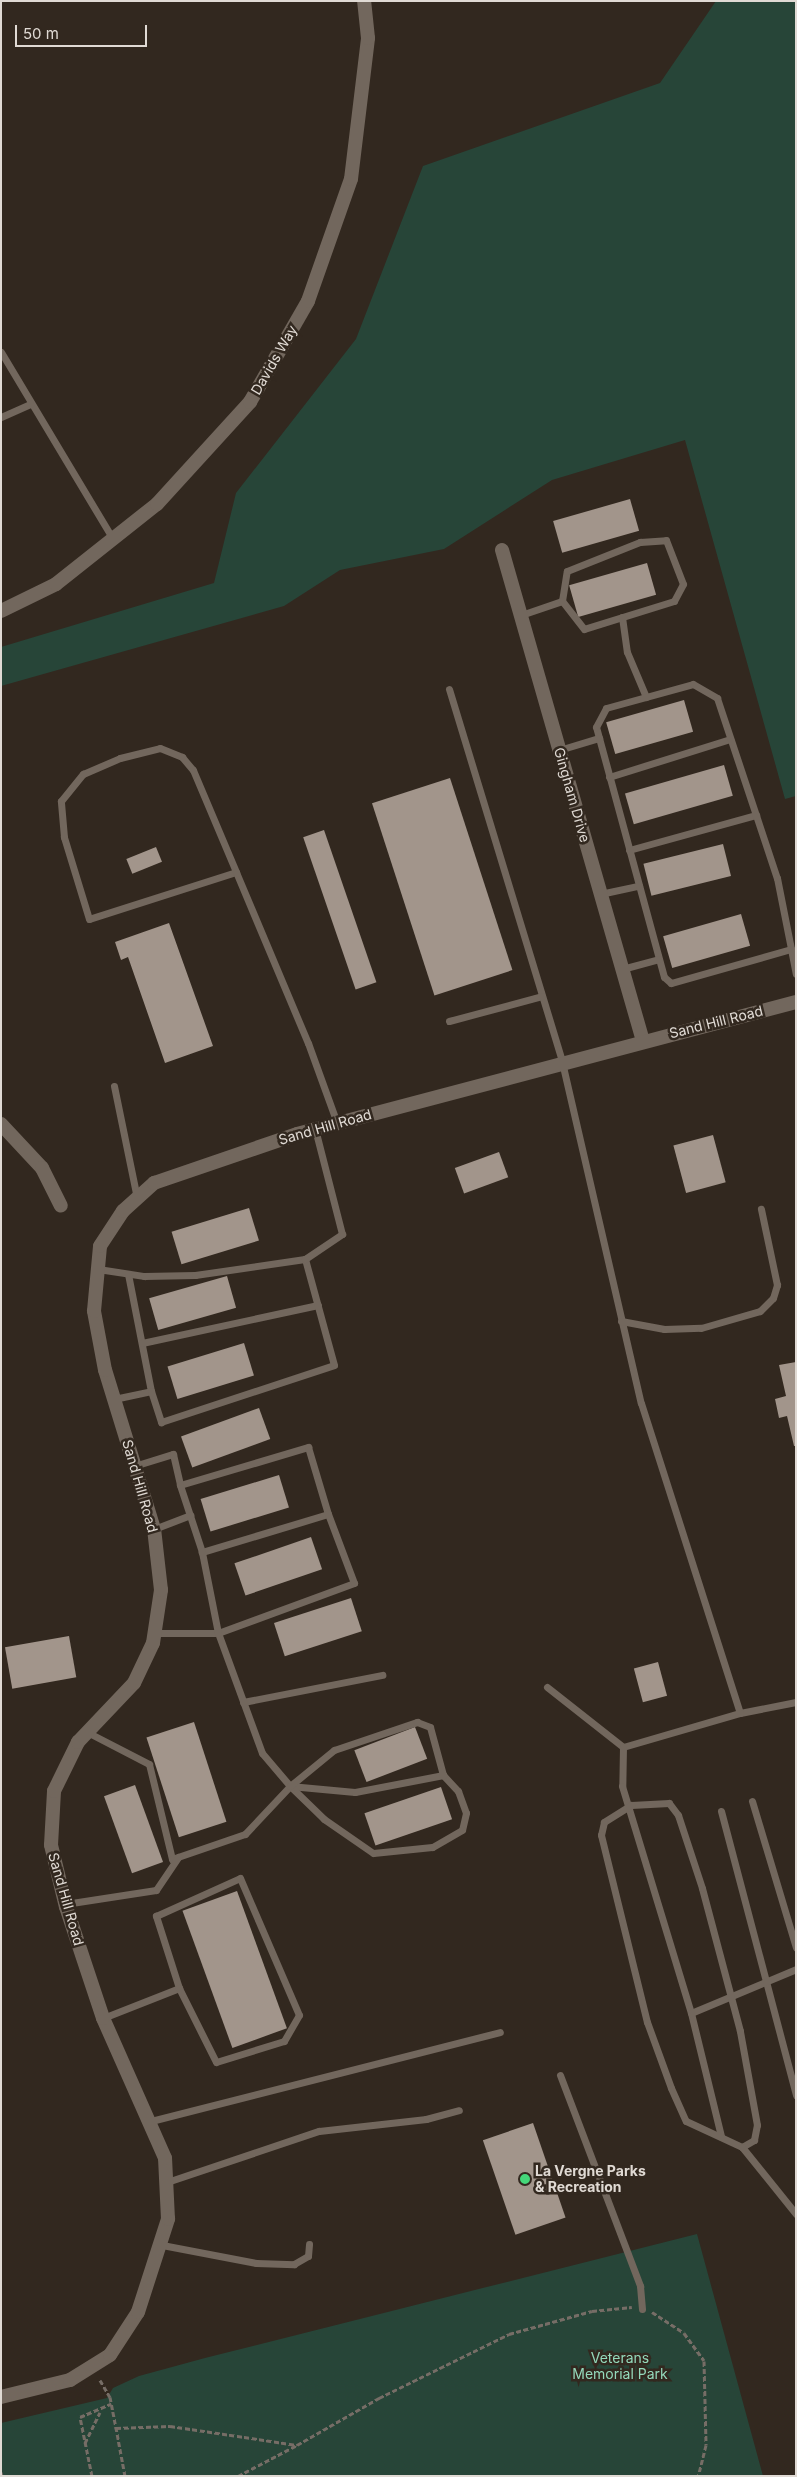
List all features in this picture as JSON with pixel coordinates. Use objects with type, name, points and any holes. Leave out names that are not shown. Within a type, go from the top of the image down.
[{"type":"street","name":"Davids Way","points":[[1,611],[56,584],[157,504],[250,402],[308,301],[351,179],[368,38],[364,1]]},
{"type":"street","name":"Gingham Drive","points":[[502,550],[643,1041]]},
{"type":"street","name":"Sand Hill Road","points":[[1,2397],[92,2370],[110,2355],[138,2312],[162,2244],[170,2181],[151,2121],[103,2018],[65,1904],[51,1845],[54,1791],[87,1732],[134,1683],[154,1632],[160,1590],[154,1529],[114,1399],[94,1311],[100,1246],[137,1199],[154,1182],[315,1129],[562,1062],[796,1002]]},
{"type":"street","points":[[1,1124],[42,1168],[61,1206]]},
{"type":"lane","points":[[1,352],[30,404],[113,538]]},
{"type":"lane","points":[[1,417],[30,404]]},
{"type":"lane","points":[[666,540],[683,584],[674,601],[584,629],[562,601],[567,571],[640,542],[666,540]]},
{"type":"lane","points":[[520,615],[562,601]]},
{"type":"lane","points":[[622,617],[627,652],[646,697]]},
{"type":"lane","points":[[791,949],[671,983],[664,977],[596,727],[606,708],[693,684],[717,698],[777,878],[796,974]]},
{"type":"lane","points":[[449,689],[562,1062],[641,1403],[740,1713]]},
{"type":"lane","points":[[559,750],[599,738]]},
{"type":"lane","points":[[610,777],[730,739]]},
{"type":"lane","points":[[236,872],[90,919],[64,836],[60,801],[83,774],[120,758],[160,748],[182,757],[193,770],[236,872],[337,1123]]},
{"type":"lane","points":[[629,850],[756,815]]},
{"type":"lane","points":[[600,894],[639,886]]},
{"type":"lane","points":[[622,969],[659,959]]},
{"type":"lane","points":[[449,1021],[542,996]]},
{"type":"lane","points":[[114,1086],[137,1199]]},
{"type":"lane","points":[[98,1269],[128,1274],[195,1275],[305,1259],[342,1234],[315,1129]]},
{"type":"lane","points":[[621,1321],[664,1329],[701,1328],[760,1311],[773,1298],[777,1285],[761,1209]]},
{"type":"lane","points":[[128,1274],[151,1391],[161,1422],[334,1365],[305,1259]]},
{"type":"lane","points":[[142,1343],[318,1305]]},
{"type":"lane","points":[[114,1399],[151,1391]]},
{"type":"lane","points":[[154,1632],[218,1633],[354,1583],[328,1514],[308,1447],[180,1485]]},
{"type":"lane","points":[[87,1732],[150,1764],[172,1858],[245,1834],[290,1786],[334,1750],[417,1722],[430,1727],[443,1775],[458,1791],[466,1812],[462,1830],[432,1847],[373,1853],[324,1819],[290,1786],[262,1753],[218,1633],[202,1552],[172,1454],[134,1466]]},
{"type":"lane","points":[[202,1552],[328,1514]]},
{"type":"lane","points":[[154,1529],[190,1515]]},
{"type":"lane","points":[[243,1702],[382,1675]]},
{"type":"lane","points":[[547,1687],[623,1747]]},
{"type":"lane","points":[[623,1747],[740,1713],[796,1702]]},
{"type":"lane","points":[[623,1747],[622,1786],[630,1805],[691,2012],[721,2136]]},
{"type":"lane","points":[[290,1786],[355,1792],[443,1775]]},
{"type":"lane","points":[[742,2147],[754,2140],[757,2125],[731,1999],[678,1815],[669,1803],[658,1801],[630,1805],[604,1822],[601,1835],[647,2022],[686,2120],[742,2147],[796,2214]]},
{"type":"lane","points":[[752,1801],[796,1948]]},
{"type":"lane","points":[[720,1810],[796,2095]]},
{"type":"lane","points":[[65,1904],[156,1890],[178,1857]]},
{"type":"lane","points":[[240,1878],[299,2015],[284,2041],[216,2062],[178,1988],[156,1916],[240,1878]]},
{"type":"lane","points":[[691,2012],[731,1999],[796,1968]]},
{"type":"lane","points":[[103,2018],[178,1988]]},
{"type":"lane","points":[[151,2121],[500,2032]]},
{"type":"lane","points":[[560,2075],[640,2286],[642,2309]]},
{"type":"lane","points":[[170,2181],[319,2131],[426,2119],[459,2110]]},
{"type":"lane","points":[[162,2244],[256,2263],[294,2264],[308,2256],[309,2244]]},
{"type":"path","points":[[238,2476],[379,2398],[509,2334],[600,2309],[642,2309],[684,2333],[704,2361],[706,2445],[698,2476]]},
{"type":"path","points":[[92,2370],[105,2386],[112,2404],[125,2476]]},
{"type":"path","points":[[92,2476],[80,2417],[100,2412],[112,2404]]},
{"type":"path","points":[[86,2443],[100,2412]]},
{"type":"path","points":[[116,2428],[170,2426],[297,2445]]},
{"type":"path","points":[[1,2472],[2,2476]]},
{"type":"green space","points":[[716,1],[796,1],[796,796],[785,799],[685,440],[552,480],[444,549],[340,570],[284,606],[1,686],[1,647],[214,583],[236,493],[356,339],[423,166],[660,83]]},
{"type":"green space","name":"Veterans Memorial Park","points":[[697,2234],[763,2476],[1,2476],[1,2423],[107,2398],[113,2388],[139,2376],[205,2358]]},
{"type":"building","points":[[630,499],[639,531],[562,553],[553,521]]},
{"type":"building","points":[[647,563],[656,595],[578,617],[569,585]]},
{"type":"building","points":[[684,700],[693,732],[615,754],[606,722]]},
{"type":"building","points":[[724,765],[733,796],[634,824],[625,793]]},
{"type":"building","points":[[450,778],[512,970],[434,995],[372,803]]},
{"type":"building","points":[[324,830],[376,982],[356,989],[303,837]]},
{"type":"building","points":[[723,844],[731,876],[651,896],[643,864]]},
{"type":"building","points":[[156,847],[162,862],[132,874],[126,859]]},
{"type":"building","points":[[741,914],[750,946],[672,968],[663,936]]},
{"type":"building","points":[[169,923],[213,1046],[165,1063],[128,957],[121,960],[115,942]]},
{"type":"building","points":[[713,1135],[726,1182],[686,1193],[673,1146]]},
{"type":"building","points":[[499,1152],[508,1177],[464,1193],[455,1168]]},
{"type":"building","points":[[249,1208],[259,1241],[181,1264],[172,1232]]},
{"type":"building","points":[[227,1276],[236,1308],[158,1330],[149,1298]]},
{"type":"building","points":[[244,1343],[254,1376],[177,1399],[167,1366]]},
{"type":"building","points":[[796,1362],[796,1446],[794,1446],[787,1416],[779,1418],[775,1399],[786,1396],[779,1365]]},
{"type":"building","points":[[259,1408],[270,1439],[192,1467],[181,1436]]},
{"type":"building","points":[[279,1475],[289,1508],[211,1531],[201,1499]]},
{"type":"building","points":[[311,1537],[322,1569],[245,1596],[234,1563]]},
{"type":"building","points":[[351,1598],[362,1631],[285,1656],[274,1623]]},
{"type":"building","points":[[69,1636],[76,1677],[12,1689],[5,1647]]},
{"type":"building","points":[[658,1662],[667,1696],[643,1702],[634,1668]]},
{"type":"building","points":[[194,1722],[226,1822],[179,1837],[146,1737]]},
{"type":"building","points":[[415,1727],[427,1759],[367,1782],[354,1750]]},
{"type":"building","points":[[135,1785],[163,1862],[132,1873],[104,1796]]},
{"type":"building","points":[[441,1787],[452,1819],[375,1846],[364,1813]]},
{"type":"building","points":[[237,1891],[287,2028],[232,2048],[182,1911]]},
{"type":"building","name":"La Vergne Parks & Recreation","points":[[533,2123],[566,2218],[515,2235],[483,2140]]},
{"type":"place","name":"La Vergne Parks & Recreation","points":[[525,2179]]}]
